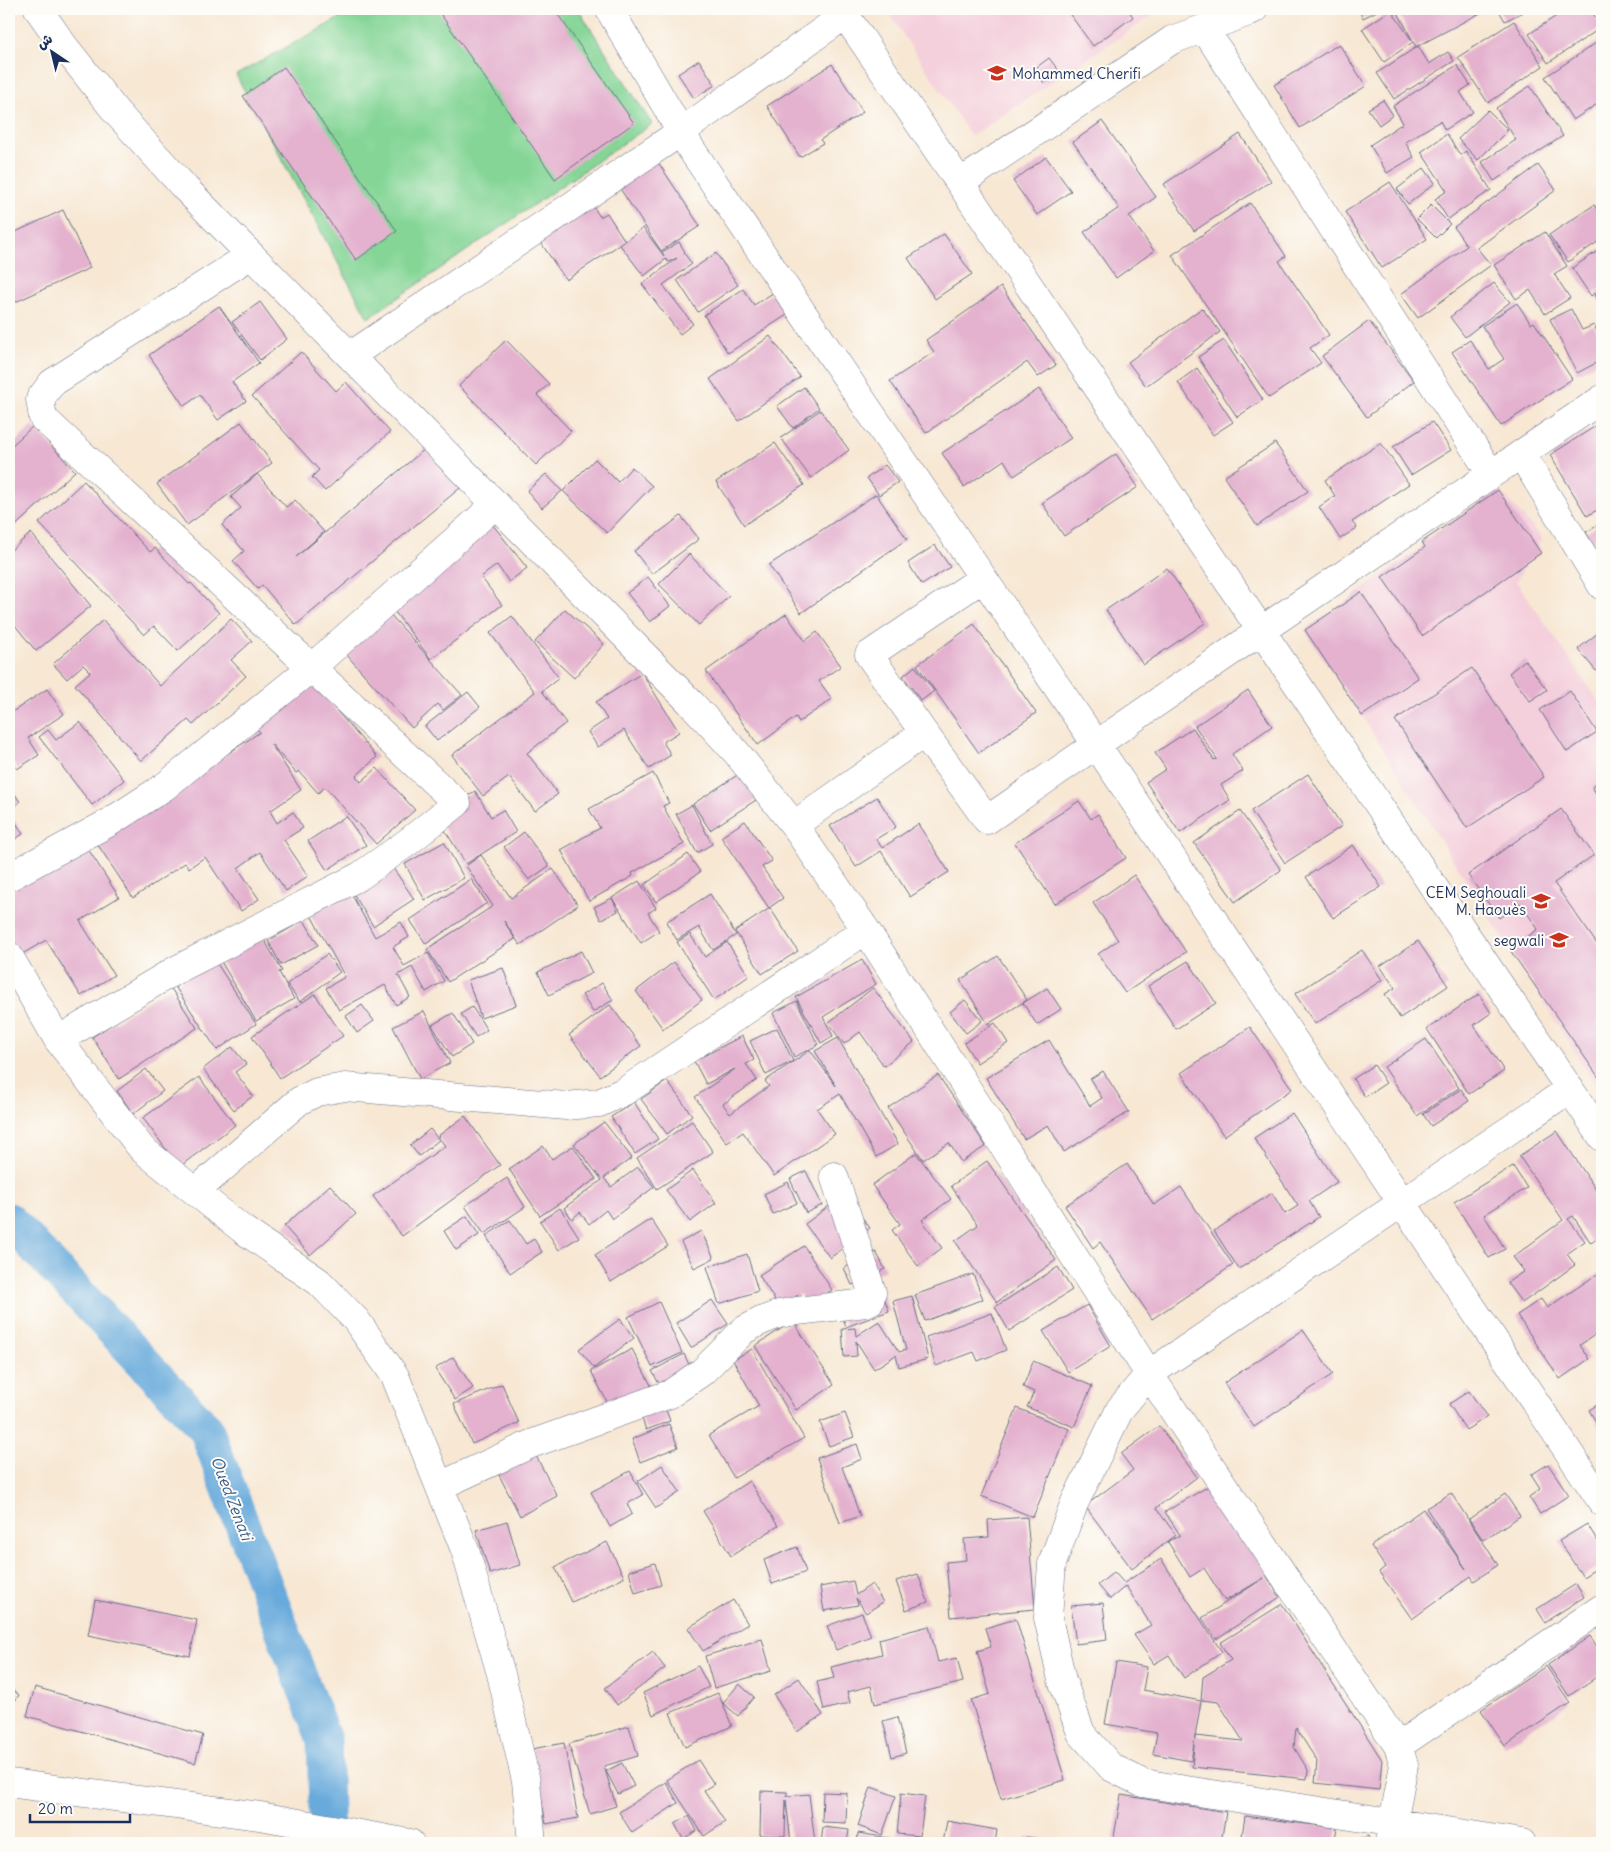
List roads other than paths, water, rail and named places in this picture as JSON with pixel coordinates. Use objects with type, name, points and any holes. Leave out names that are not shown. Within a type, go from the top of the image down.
[{"type":"street","points":[[38,9],[116,113],[186,189],[690,702],[736,752],[794,826],[866,930],[1149,1374],[1398,1746],[1404,1765],[1392,1833]]},
{"type":"street","points":[[609,9],[691,149],[1096,744],[1602,1502]]},
{"type":"street","points":[[960,183],[1172,40],[1254,9]]},
{"type":"street","points":[[350,356],[682,131],[843,12],[1262,630],[1602,1137]]},
{"type":"street","points":[[1204,28],[1491,474]]},
{"type":"street","points":[[58,1040],[174,971],[360,876],[408,842],[457,803],[44,418],[40,399],[52,383],[251,255]]},
{"type":"street","points":[[983,578],[869,655],[987,820],[1602,399]]},
{"type":"street","points":[[1520,454],[1602,586]]},
{"type":"street","points":[[9,876],[110,822],[164,787],[311,668],[496,504]]},
{"type":"street","points":[[794,826],[924,733]]},
{"type":"street","points":[[196,1191],[299,1101],[317,1092],[345,1087],[566,1106],[599,1103],[625,1091],[866,930]]},
{"type":"street","points":[[9,956],[58,1040],[142,1149],[242,1229],[320,1282],[356,1320],[395,1376],[465,1550],[502,1674],[526,1781],[532,1843]]},
{"type":"street","points":[[1522,1843],[1392,1833],[1142,1783],[1110,1767],[1081,1733],[1062,1680],[1048,1618],[1052,1564],[1074,1504],[1120,1409],[1149,1374],[1570,1089]]},
{"type":"street","points":[[440,1486],[531,1444],[670,1394],[702,1372],[744,1330],[760,1321],[778,1314],[870,1301],[872,1292],[834,1176]]},
{"type":"street","points":[[1398,1746],[1602,1608]]},
{"type":"street","points":[[9,1783],[260,1816],[410,1843]]},
{"type":"waterway","name":"Oued Zenati","points":[[9,1220],[206,1429],[324,1740],[327,1843]]},
{"type":"place","name":"Mohammed Cherifi","points":[[997,73]]},
{"type":"place","name":"CEM Seghouali M. Haouès","points":[[1541,901]]},
{"type":"place","name":"segwali","points":[[1559,940]]}]
